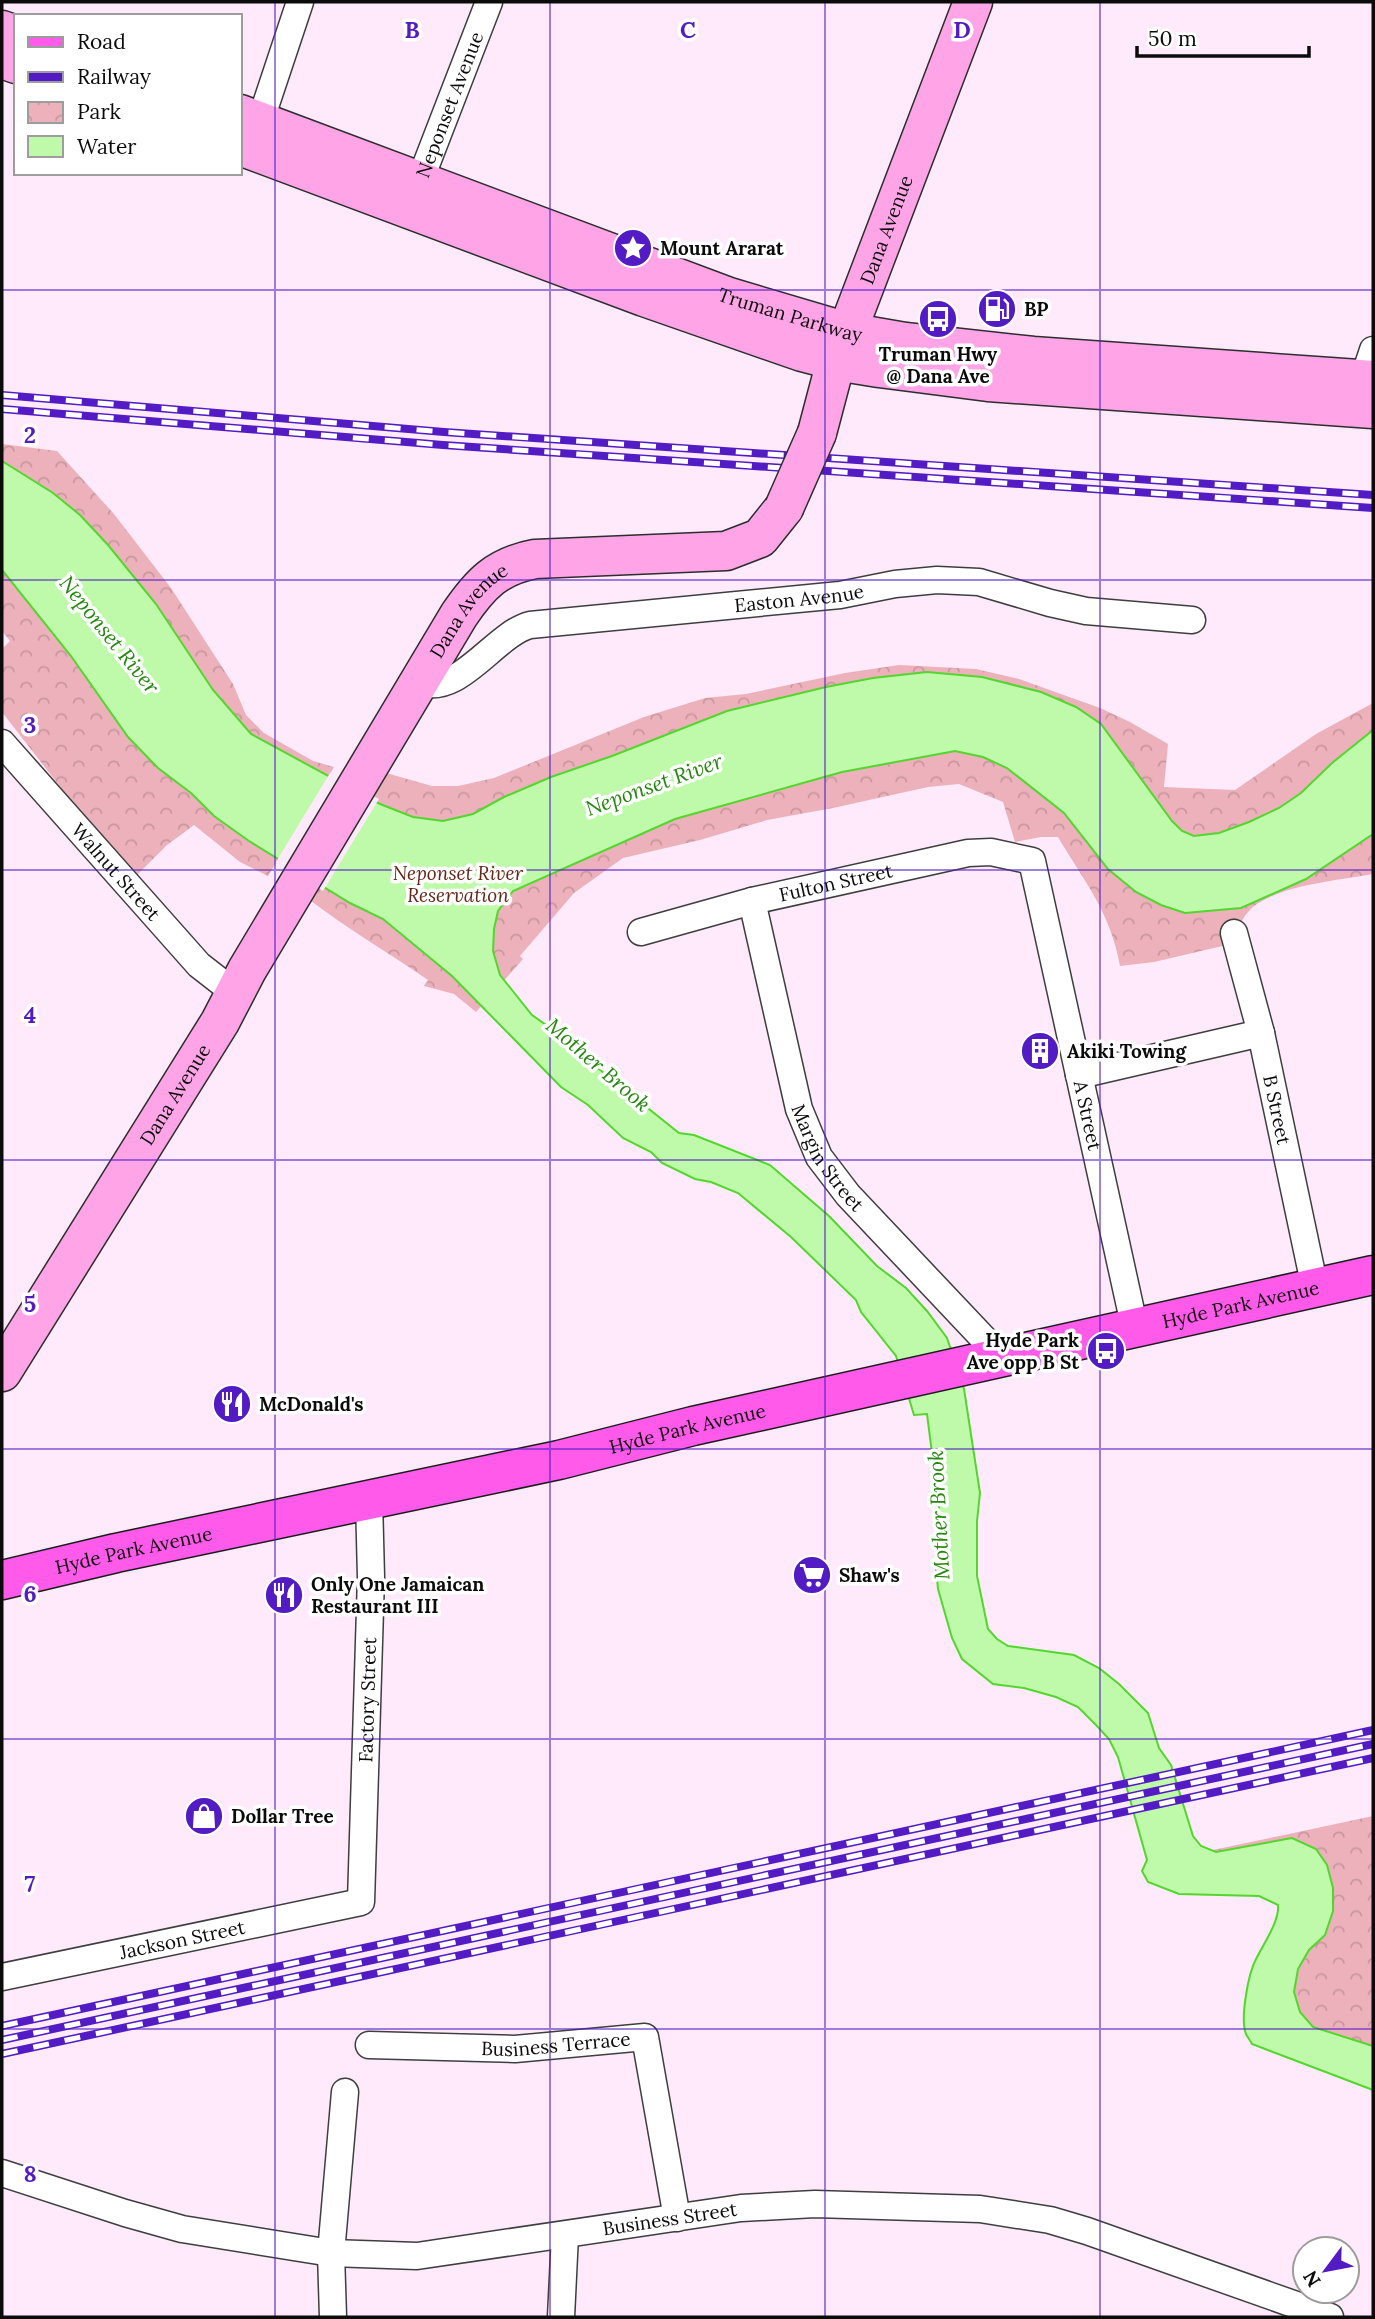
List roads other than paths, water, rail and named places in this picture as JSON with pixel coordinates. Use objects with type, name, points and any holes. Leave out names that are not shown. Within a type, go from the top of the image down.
[{"type":"main road","name":"Hyde Park Avenue","points":[[2,1580],[559,1460],[693,1426],[1373,1275]]},
{"type":"street","points":[[247,127],[300,2]]},
{"type":"street","name":"Neponset Avenue","points":[[415,195],[489,2]]},
{"type":"street","name":"Dana Avenue","points":[[2,1373],[220,1022],[472,595],[491,577],[511,565],[550,558],[726,551],[760,538],[784,508],[817,433],[842,346],[973,2]]},
{"type":"street","name":"Truman Parkway","points":[[247,127],[415,195],[644,297],[802,352],[842,346],[905,342],[1010,354],[1368,385]]},
{"type":"street","name":"Easton Avenue","points":[[420,682],[435,685],[452,678],[476,663],[512,632],[530,625],[841,595],[937,580],[979,582],[1059,606],[1086,611],[1192,620]]},
{"type":"street","name":"Walnut Street","points":[[2,743],[199,965],[235,993]]},
{"type":"street","name":"Fulton Street","points":[[641,932],[752,901],[968,853],[991,852],[1032,861]]},
{"type":"street","name":"A Street","points":[[1032,861],[1135,1329]]},
{"type":"street","name":"Margin Street","points":[[752,901],[799,1109],[819,1157],[987,1361]]},
{"type":"street","name":"B Street","points":[[1234,933],[1261,1034],[1315,1288]]},
{"type":"street","points":[[1079,1075],[1261,1034]]},
{"type":"street","name":"Factory Street","points":[[361,1902],[371,1577],[369,1500]]},
{"type":"street","name":"Jackson Street","points":[[2,1977],[361,1902]]},
{"type":"street","name":"Business Terrace","points":[[369,2045],[515,2049],[645,2037],[677,2218]]},
{"type":"street","points":[[333,2317],[331,2253],[345,2092]]},
{"type":"street","name":"Business Street","points":[[2,2173],[182,2229],[331,2253],[417,2256],[741,2208],[790,2205],[1013,2212],[1087,2231],[1330,2317]]},
{"type":"street","points":[[561,2317],[565,2235]]},
{"type":"water","points":[[2,461],[53,493],[80,515],[108,545],[156,604],[213,690],[251,734],[380,804],[413,817],[443,821],[473,814],[551,777],[727,711],[826,687],[927,672],[982,677],[1041,692],[1076,707],[1101,724],[1172,821],[1182,831],[1194,836],[1219,833],[1279,808],[1301,793],[1332,763],[1373,730],[1373,834],[1306,879],[1241,908],[1185,913],[1161,905],[1136,892],[1108,869],[1064,813],[1007,768],[983,757],[955,751],[842,772],[675,819],[513,891],[498,911],[493,951],[500,975],[532,1015],[566,1039],[679,1133],[694,1135],[770,1165],[829,1216],[877,1266],[906,1288],[927,1311],[947,1338],[964,1389],[980,1493],[977,1576],[988,1629],[1008,1646],[1074,1655],[1099,1668],[1148,1713],[1159,1748],[1171,1765],[1193,1836],[1201,1846],[1216,1852],[1292,1838],[1316,1849],[1327,1865],[1333,1888],[1333,1911],[1325,1935],[1309,1950],[1298,1969],[1294,1992],[1300,2012],[1313,2027],[1373,2046],[1373,2090],[1252,2044],[1246,2034],[1244,2008],[1250,1975],[1274,1925],[1278,1905],[1259,1896],[1179,1894],[1148,1882],[1142,1871],[1147,1860],[1118,1757],[1109,1739],[1078,1707],[1056,1697],[1024,1688],[993,1684],[962,1659],[952,1638],[938,1589],[936,1568],[939,1508],[927,1414],[914,1415],[896,1356],[861,1312],[856,1300],[791,1237],[738,1193],[711,1182],[695,1179],[662,1163],[651,1152],[623,1138],[588,1105],[561,1087],[452,976],[383,919],[350,903],[249,841],[214,816],[191,793],[158,768],[128,737],[71,656],[2,570]]},
{"type":"railway","points":[[2,395],[444,432],[1373,495]]},
{"type":"railway","points":[[2,409],[443,445],[1373,508]]},
{"type":"railway","points":[[2,2026],[1373,1730]]},
{"type":"railway","points":[[2,2040],[1373,1744]]},
{"type":"railway","points":[[2,2054],[1373,1758]]},
{"type":"place","name":"Mount Ararat","points":[[633,248]]},
{"type":"place","name":"BP","points":[[997,309]]},
{"type":"place","name":"Truman Hwy @ Dana Ave","points":[[938,319]]},
{"type":"place","name":"Akiki Towing","points":[[1040,1051]]},
{"type":"place","name":"Hyde Park Ave opp B St","points":[[1106,1351]]},
{"type":"place","name":"McDonald's","points":[[232,1404]]},
{"type":"place","name":"Shaw's","points":[[812,1575]]},
{"type":"place","name":"Only One Jamaican Restaurant III","points":[[284,1595]]},
{"type":"place","name":"Dollar Tree","points":[[204,1816]]},
{"type":"water label","name":"Neponset River","points":[[109,635]]},
{"type":"water label","name":"Neponset River","points":[[654,785]]},
{"type":"water label","name":"Mother Brook","points":[[598,1065]]},
{"type":"water label","name":"Mother Brook","points":[[939,1515]]},
{"type":"park label","name":"Neponset River Reservation","points":[[458,884]]}]
